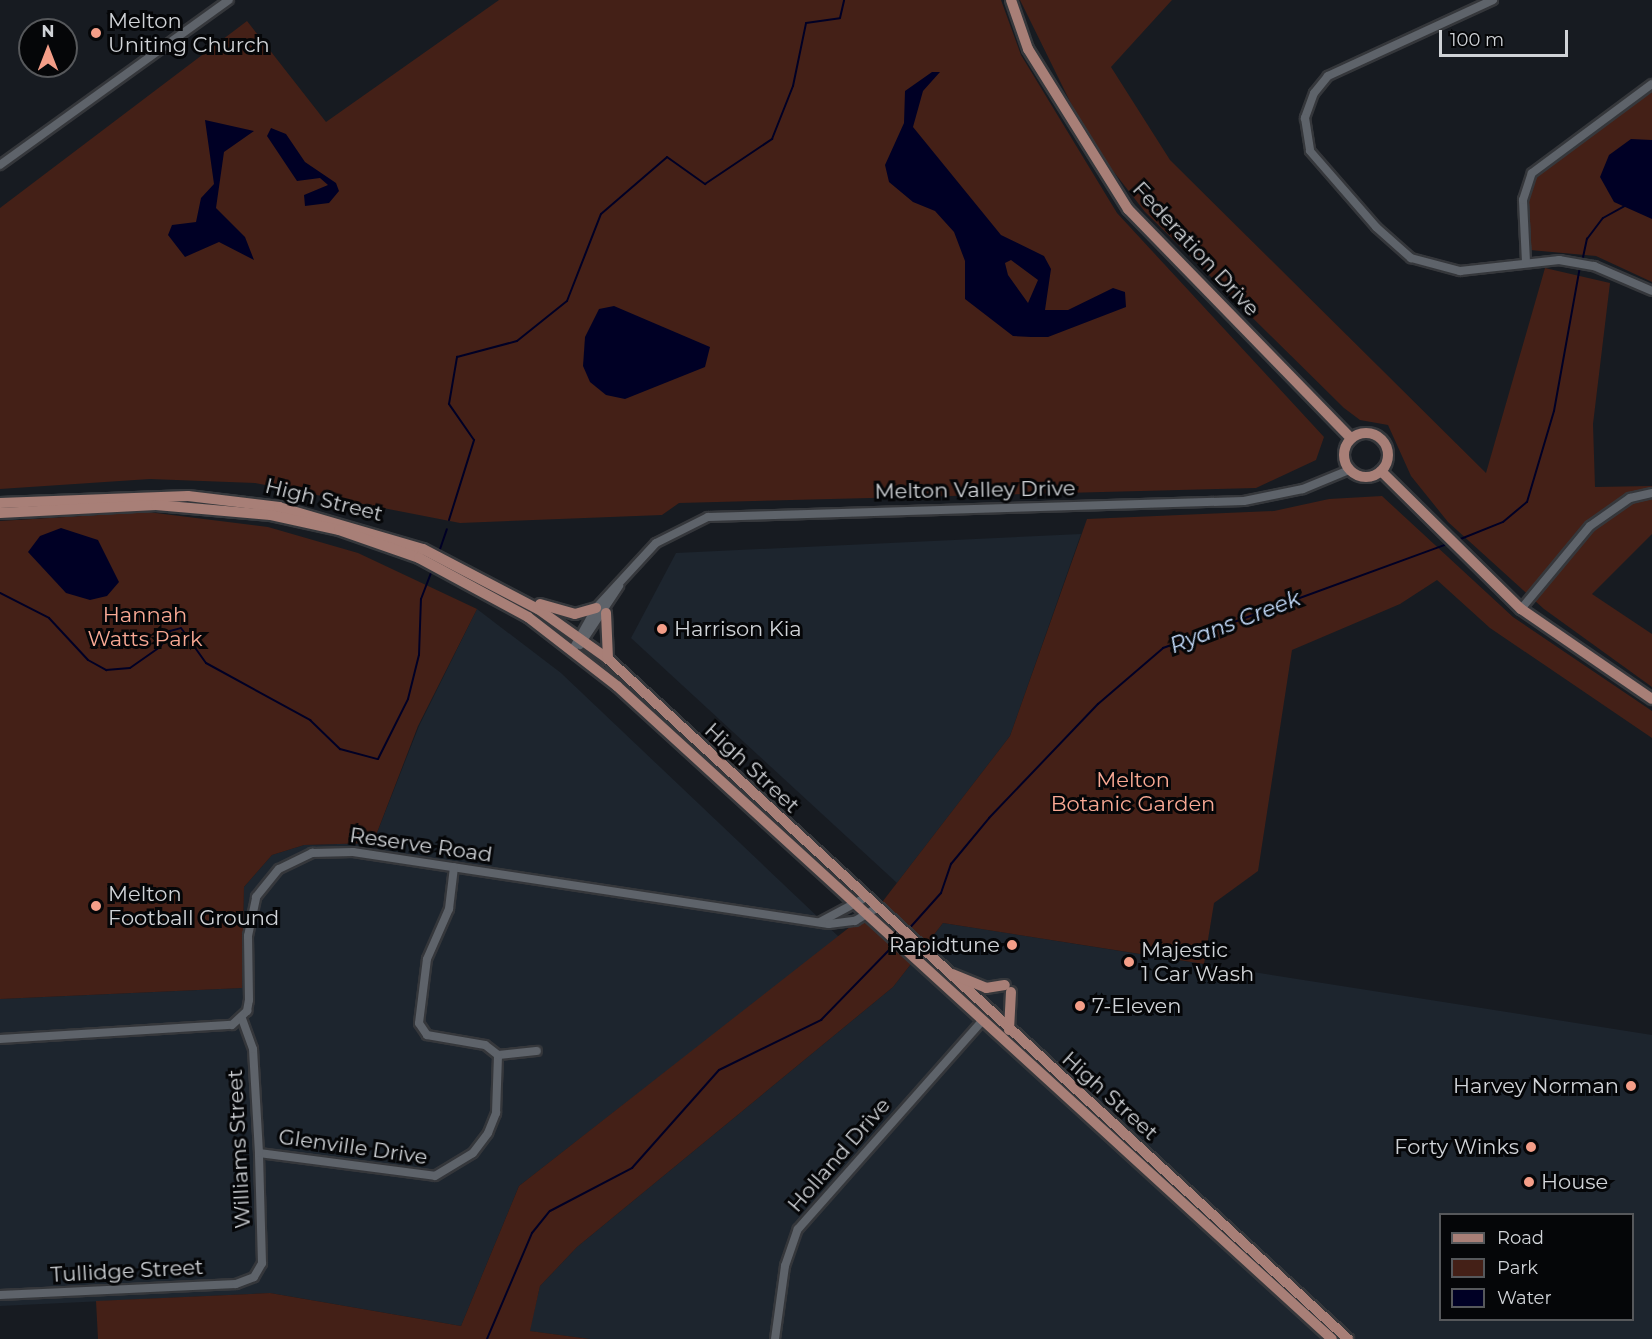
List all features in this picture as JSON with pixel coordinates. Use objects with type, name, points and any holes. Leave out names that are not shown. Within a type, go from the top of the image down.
[{"type":"main road","name":"Federation Drive","points":[[1011,0],[1028,50],[1128,209],[1351,438]]},
{"type":"main road","points":[[1366,432],[1382,440],[1388,455],[1381,471],[1365,477],[1349,470],[1343,454],[1351,438],[1366,432]]},
{"type":"main road","points":[[1381,471],[1521,609],[1652,699]]},
{"type":"main road","name":"High Street","points":[[0,503],[136,495],[220,499],[325,517],[498,586],[582,638],[608,659],[865,898],[943,971],[986,1017],[1332,1339]]},
{"type":"main road","name":"High Street","points":[[0,513],[188,506],[314,524],[421,554]]},
{"type":"main road","name":"High Street","points":[[442,563],[573,649],[864,917],[986,1017],[1009,1031],[1348,1339]]},
{"type":"main road","points":[[498,586],[562,613],[601,611],[608,659]]},
{"type":"main road","points":[[943,971],[986,988],[1008,988],[1009,1031]]},
{"type":"street","points":[[0,165],[229,0]]},
{"type":"street","points":[[1493,0],[1328,76],[1309,105],[1307,139],[1316,163],[1412,258],[1460,271],[1526,262],[1575,263],[1587,265],[1652,291]]},
{"type":"street","points":[[1526,262],[1523,200],[1532,173],[1652,84]]},
{"type":"street","name":"Melton Valley Drive","points":[[573,649],[620,583],[674,530],[719,515],[1244,501],[1293,492],[1349,470]]},
{"type":"street","points":[[1521,609],[1590,526],[1630,498],[1652,493]]},
{"type":"street","name":"Reserve Road","points":[[242,1018],[249,1000],[249,917],[256,897],[279,869],[312,854],[331,852],[454,867],[820,922],[864,917],[875,909]]},
{"type":"street","points":[[454,867],[449,909],[427,959],[419,1023],[427,1035],[485,1045],[498,1054],[537,1051]]},
{"type":"street","points":[[820,922],[854,906],[865,898]]},
{"type":"street","name":"Holland Drive","points":[[775,1339],[785,1266],[798,1229],[986,1017]]},
{"type":"street","points":[[0,1039],[217,1027],[242,1018]]},
{"type":"street","name":"Williams Street","points":[[242,1018],[252,1048],[259,1152],[262,1263],[254,1277]]},
{"type":"street","name":"Glenville Drive","points":[[259,1152],[435,1176],[473,1154],[488,1133],[497,1101],[498,1054]]},
{"type":"street","name":"Tullidge Street","points":[[0,1295],[236,1284],[254,1277]]},
{"type":"shaded area","points":[[1081,534],[1010,736],[897,883],[631,638],[676,553]]},
{"type":"shaded area","points":[[477,609],[561,673],[839,937],[519,1186],[461,1326],[270,1293],[0,1306],[0,999],[242,988],[244,887],[272,855],[304,845],[373,843],[419,726]]},
{"type":"shaded area","points":[[943,923],[1652,1035],[1652,1339],[590,1339],[529,1331],[540,1286],[577,1247],[893,987]]},
{"type":"green space","points":[[499,0],[1001,0],[1021,55],[1117,213],[1324,437],[1316,460],[1256,488],[679,503],[662,515],[460,523],[255,483],[150,479],[0,489],[0,208],[247,21],[326,122]]},
{"type":"green space","points":[[1020,0],[1172,0],[1111,67],[1170,160],[1486,473],[1545,268],[1610,283],[1593,424],[1595,487],[1652,486],[1652,534],[1592,594],[1652,634],[1652,687],[1544,609],[1448,522],[1411,476],[1388,425],[1360,420],[1344,408],[1145,212],[1089,140]]},
{"type":"green space","points":[[1652,91],[1652,282],[1596,256],[1530,250],[1526,191],[1533,176]]},
{"type":"green space","name":"Melton Botanic Garden","points":[[1382,496],[1513,617],[1652,711],[1652,738],[1490,628],[1437,580],[1400,604],[1292,650],[1258,871],[1214,903],[1204,964],[943,923],[893,987],[577,1247],[540,1286],[530,1331],[590,1339],[98,1339],[96,1301],[270,1293],[461,1326],[519,1186],[883,901],[1010,736],[1087,519],[1274,511],[1329,499]]},
{"type":"green space","name":"Hannah Watts Park","points":[[148,512],[268,527],[358,553],[477,609],[418,726],[373,843],[304,845],[272,855],[244,887],[242,988],[0,999],[0,521]]},
{"type":"water","points":[[932,72],[940,72],[923,91],[913,127],[1001,235],[1044,256],[1051,269],[1045,310],[1068,310],[1113,288],[1125,292],[1126,307],[1048,337],[1031,337],[1013,336],[965,299],[965,261],[954,232],[935,211],[913,202],[889,182],[885,165],[904,123],[905,91]],"holes":[[[1011,260],[1038,280],[1028,303],[1008,275],[1005,263]]]},
{"type":"water","points":[[205,120],[254,131],[224,152],[216,208],[245,237],[254,260],[219,242],[185,257],[168,235],[172,225],[196,222],[201,198],[214,184]]},
{"type":"water","points":[[271,128],[286,134],[305,162],[336,183],[339,191],[329,203],[305,206],[304,195],[328,185],[320,178],[297,181],[267,136]]},
{"type":"water","points":[[1631,139],[1652,140],[1652,219],[1614,202],[1600,177],[1609,155]]},
{"type":"water","points":[[614,306],[710,347],[705,367],[625,399],[606,395],[590,382],[583,366],[585,337],[599,309]]},
{"type":"water","points":[[61,528],[98,540],[119,582],[107,596],[90,600],[66,593],[28,552],[40,536]]},
{"type":"waterway","points":[[449,520],[474,440],[449,404],[457,357],[517,341],[567,301],[601,214],[667,157],[705,184],[772,139],[793,86],[806,23],[840,18],[844,0]]},
{"type":"waterway","name":"Ryans Creek","points":[[1582,262],[1587,239],[1603,218],[1625,206]]},
{"type":"waterway","name":"Ryans Creek","points":[[1458,540],[1503,522],[1527,502],[1554,411],[1580,267]]},
{"type":"waterway","points":[[439,552],[447,529]]},
{"type":"waterway","name":"Ryans Creek","points":[[907,931],[941,893],[951,864],[989,818],[1098,704],[1163,648],[1450,543]]},
{"type":"waterway","points":[[0,593],[49,618],[88,660],[106,670],[130,668],[160,647],[170,631],[181,628],[206,663],[310,720],[340,749],[378,759],[408,699],[419,655],[421,599],[433,568]]},
{"type":"waterway","name":"Ryans Creek","points":[[487,1339],[532,1233],[550,1211],[632,1168],[719,1070],[821,1020],[895,944]]},
{"type":"place","name":"Melton Uniting Church","points":[[96,33]]},
{"type":"place","name":"Harrison Kia","points":[[662,629]]},
{"type":"place","name":"Melton Football Ground","points":[[96,906]]},
{"type":"place","name":"Rapidtune","points":[[1012,945]]},
{"type":"place","name":"Majestic 1 Car Wash","points":[[1129,962]]},
{"type":"place","name":"7-Eleven","points":[[1080,1006]]},
{"type":"place","name":"Harvey Norman","points":[[1631,1086]]},
{"type":"place","name":"Forty Winks","points":[[1531,1147]]},
{"type":"place","name":"House","points":[[1529,1182]]}]
